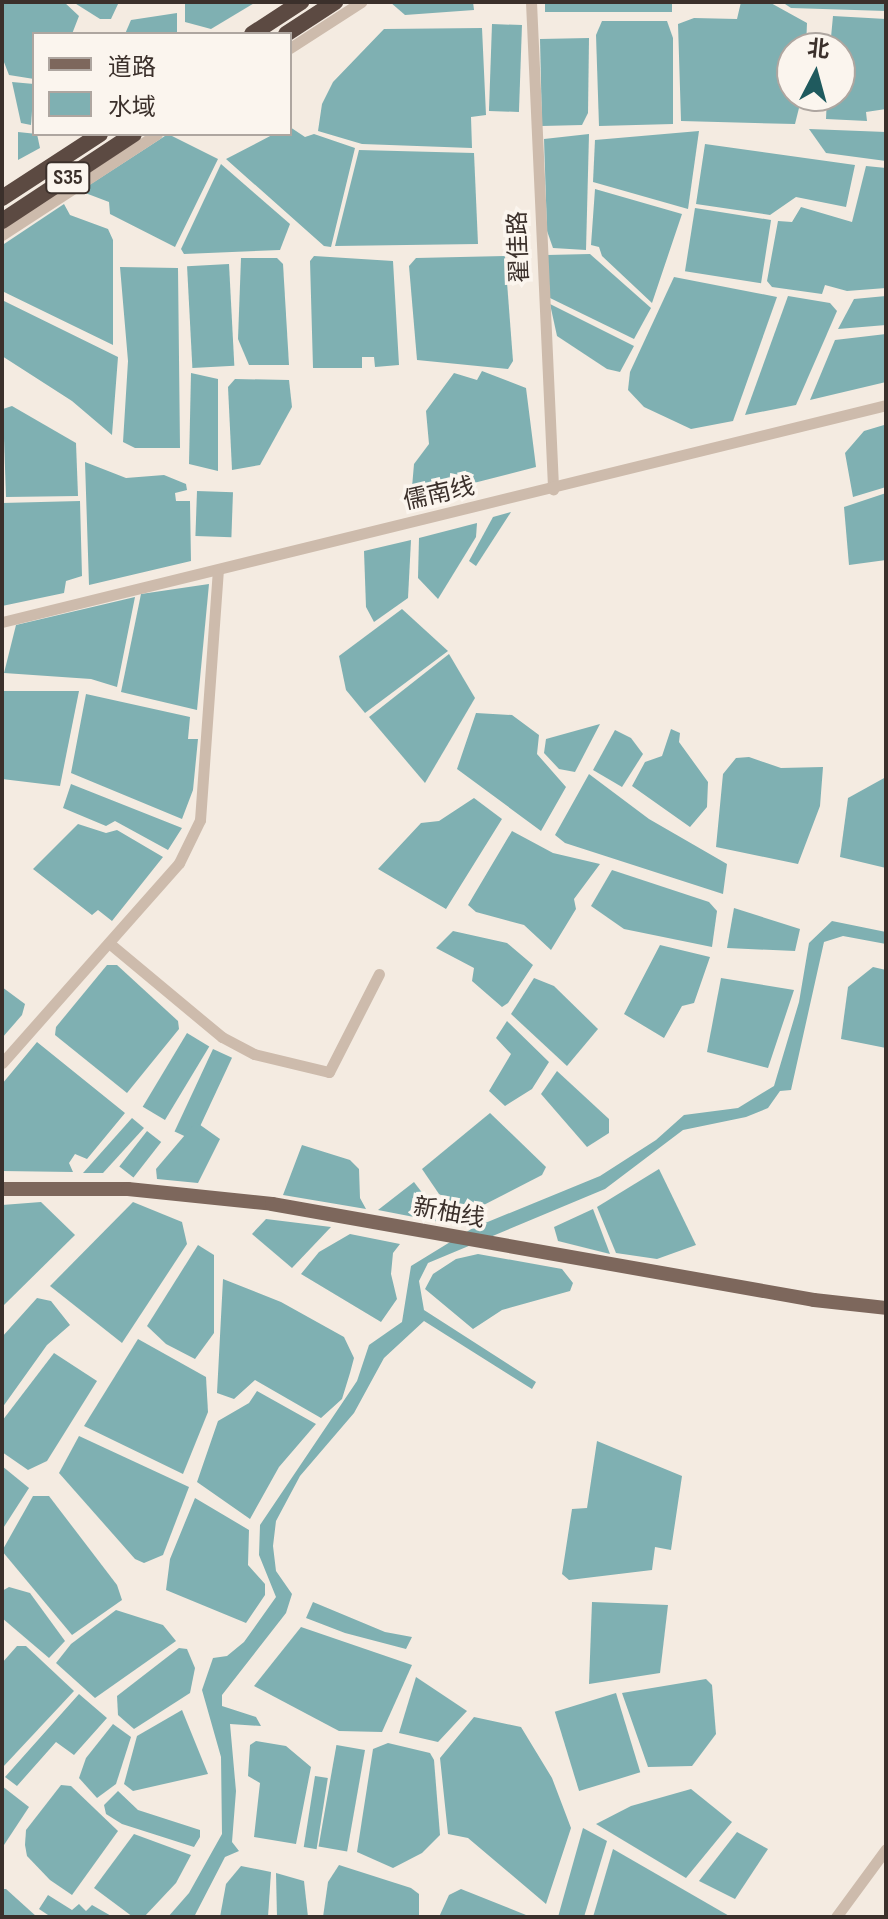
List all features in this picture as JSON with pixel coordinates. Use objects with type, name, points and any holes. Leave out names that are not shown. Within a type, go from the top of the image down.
[{"type":"highway","points":[[255,32],[301,2]]},
{"type":"highway","points":[[289,32],[335,2]]},
{"type":"highway","name":"S35","points":[[2,198],[97,136]]},
{"type":"highway","name":"S35","points":[[2,221],[131,136]]},
{"type":"main road","name":"新柚线","points":[[2,1189],[128,1189],[272,1204],[886,1308]]},
{"type":"street","points":[[292,47],[361,2]]},
{"type":"street","name":"翟佳路","points":[[531,2],[553,490]]},
{"type":"street","points":[[2,235],[154,136]]},
{"type":"street","name":"儒南线","points":[[2,622],[553,490],[886,405]]},
{"type":"street","points":[[2,1063],[179,863],[200,820],[218,570]]},
{"type":"street","points":[[109,943],[222,1037],[254,1054],[329,1072],[379,974]]},
{"type":"street","points":[[836,1917],[886,1849]]},
{"type":"water","points":[[2,2],[64,2],[79,16],[73,32],[32,32],[32,79],[9,75],[2,57]]},
{"type":"water","points":[[73,2],[118,4],[111,19],[100,19]]},
{"type":"water","points":[[185,2],[256,2],[211,29],[185,22]]},
{"type":"water","points":[[390,2],[473,2],[474,10],[405,15]]},
{"type":"water","points":[[545,2],[672,2],[672,12],[545,12]]},
{"type":"water","points":[[741,2],[769,2],[807,23],[807,32],[776,32],[776,112],[798,112],[795,124],[681,121],[678,24],[694,18],[737,19]]},
{"type":"water","points":[[782,2],[886,2],[886,11],[791,8]]},
{"type":"water","points":[[177,13],[177,32],[126,32],[131,20]]},
{"type":"water","points":[[833,16],[886,19],[886,109],[866,112],[867,121],[826,119],[826,112],[856,112],[856,32],[832,32]]},
{"type":"water","points":[[602,21],[667,21],[673,38],[673,124],[599,126],[596,35]]},
{"type":"water","points":[[492,24],[522,25],[519,112],[489,111]]},
{"type":"water","points":[[482,28],[486,115],[471,117],[472,148],[362,144],[318,131],[322,104],[333,82],[384,29]]},
{"type":"water","points":[[589,38],[588,113],[582,125],[542,126],[540,39]]},
{"type":"water","points":[[12,82],[32,84],[31,125],[21,123]]},
{"type":"water","points":[[292,128],[305,137],[314,134],[355,148],[331,247],[324,246],[226,159],[270,136],[292,136]]},
{"type":"water","points":[[809,129],[886,132],[886,161],[826,153]]},
{"type":"water","points":[[699,131],[688,209],[593,182],[595,140]]},
{"type":"water","points":[[18,132],[37,136],[40,148],[18,160]]},
{"type":"water","points":[[589,134],[586,250],[553,248],[547,231],[544,139]]},
{"type":"water","points":[[165,136],[172,136],[218,159],[175,247],[110,214],[109,202],[80,191]]},
{"type":"water","points":[[705,144],[855,165],[846,207],[796,197],[770,215],[696,204]]},
{"type":"water","points":[[359,150],[474,153],[478,244],[335,246]]},
{"type":"water","points":[[221,164],[290,224],[280,250],[184,254],[181,249]]},
{"type":"water","points":[[866,166],[886,168],[886,288],[847,291],[825,285],[822,294],[772,287],[767,281],[778,221],[792,222],[801,207],[852,222]]},
{"type":"water","points":[[595,189],[682,214],[652,303],[602,256],[599,247],[591,245]]},
{"type":"water","points":[[64,204],[70,215],[108,229],[113,240],[113,345],[2,291],[4,244]]},
{"type":"water","points":[[695,208],[771,220],[761,283],[685,271]]},
{"type":"water","points":[[590,254],[651,308],[634,339],[550,298],[547,255]]},
{"type":"water","points":[[314,256],[393,261],[399,365],[375,367],[374,357],[362,357],[362,368],[313,368],[310,261]]},
{"type":"water","points":[[505,256],[513,361],[508,369],[417,360],[409,266],[416,258]]},
{"type":"water","points":[[241,258],[277,258],[283,264],[289,365],[249,365],[238,339]]},
{"type":"water","points":[[229,264],[234,366],[192,368],[187,266]]},
{"type":"water","points":[[120,267],[178,268],[180,448],[135,448],[123,442],[128,361]]},
{"type":"water","points":[[674,277],[777,297],[733,421],[691,429],[644,407],[628,390],[630,372]]},
{"type":"water","points":[[788,296],[830,303],[837,311],[796,405],[745,415]]},
{"type":"water","points":[[886,296],[886,325],[838,329],[854,299]]},
{"type":"water","points":[[2,300],[118,357],[112,435],[72,401],[2,356]]},
{"type":"water","points":[[550,304],[634,346],[620,372],[607,369],[557,336]]},
{"type":"water","points":[[886,334],[886,382],[810,400],[835,340]]},
{"type":"water","points":[[482,371],[526,388],[536,467],[411,499],[414,464],[429,444],[426,411],[454,373],[477,380]]},
{"type":"water","points":[[191,373],[218,379],[218,471],[189,464]]},
{"type":"water","points":[[235,379],[289,380],[292,407],[260,465],[232,470],[228,387]]},
{"type":"water","points":[[12,406],[76,443],[78,496],[6,497],[3,409]]},
{"type":"water","points":[[886,418],[886,487],[853,497],[845,453],[864,431],[884,425]]},
{"type":"water","points":[[85,462],[126,478],[164,475],[186,484],[187,490],[175,493],[176,501],[190,501],[191,561],[89,585]]},
{"type":"water","points":[[197,491],[233,492],[231,537],[195,536]]},
{"type":"water","points":[[886,493],[886,560],[849,565],[844,507]]},
{"type":"water","points":[[80,501],[82,576],[66,581],[64,593],[2,606],[2,503]]},
{"type":"water","points":[[511,512],[476,566],[469,561],[493,517]]},
{"type":"water","points":[[477,523],[476,537],[438,599],[418,578],[419,538]]},
{"type":"water","points":[[411,540],[408,598],[374,622],[366,607],[364,551]]},
{"type":"water","points":[[209,584],[197,710],[121,692],[141,594]]},
{"type":"water","points":[[135,597],[117,687],[91,679],[4,673],[16,625]]},
{"type":"water","points":[[402,609],[448,651],[365,713],[346,690],[339,656]]},
{"type":"water","points":[[449,654],[475,698],[425,783],[369,717]]},
{"type":"water","points":[[2,691],[79,691],[60,786],[2,779]]},
{"type":"water","points":[[86,694],[190,717],[188,739],[198,739],[193,790],[182,819],[71,773]]},
{"type":"water","points":[[476,713],[512,715],[539,735],[537,754],[566,787],[541,831],[457,769]]},
{"type":"water","points":[[600,724],[575,772],[559,769],[544,753],[546,739]]},
{"type":"water","points":[[671,729],[680,733],[679,742],[708,782],[707,807],[690,827],[632,786],[645,762],[662,756]]},
{"type":"water","points":[[615,730],[631,738],[643,754],[622,787],[593,770]]},
{"type":"water","points":[[749,757],[781,768],[823,767],[820,806],[798,864],[716,847],[723,774],[736,758]]},
{"type":"water","points":[[589,774],[649,819],[727,864],[723,894],[565,843],[555,835]]},
{"type":"water","points":[[886,777],[886,868],[840,857],[848,798]]},
{"type":"water","points":[[71,784],[182,828],[168,850],[115,821],[106,826],[63,808]]},
{"type":"water","points":[[474,798],[502,819],[446,909],[378,869],[421,823],[439,821]]},
{"type":"water","points":[[78,824],[106,833],[117,830],[163,857],[112,921],[98,910],[92,915],[33,869]]},
{"type":"water","points":[[512,831],[553,853],[600,864],[574,899],[576,909],[551,950],[524,925],[476,912],[468,905]]},
{"type":"water","points":[[612,870],[709,902],[717,911],[712,947],[624,929],[591,906]]},
{"type":"water","points":[[734,908],[800,929],[795,951],[727,948]]},
{"type":"water","points":[[832,921],[886,932],[886,944],[843,936],[824,942],[791,1090],[780,1091],[768,1108],[746,1117],[683,1130],[605,1189],[428,1263],[419,1281],[424,1310],[536,1382],[532,1389],[424,1321],[384,1358],[354,1413],[300,1476],[276,1521],[273,1546],[276,1571],[292,1594],[286,1613],[222,1695],[222,1706],[256,1717],[261,1726],[230,1724],[236,1791],[232,1842],[239,1851],[225,1857],[194,1917],[168,1917],[189,1893],[222,1834],[221,1757],[202,1690],[213,1658],[227,1656],[244,1642],[276,1597],[259,1555],[260,1525],[357,1381],[369,1345],[402,1322],[411,1266],[473,1228],[600,1176],[656,1140],[684,1115],[738,1108],[774,1086],[799,1002],[809,943]]},
{"type":"water","points":[[453,931],[507,943],[533,965],[508,1003],[502,1007],[472,981],[474,968],[436,948]]},
{"type":"water","points":[[660,945],[710,957],[694,1003],[682,1006],[664,1038],[624,1014]]},
{"type":"water","points":[[107,965],[117,965],[178,1021],[179,1029],[127,1093],[55,1035],[56,1027]]},
{"type":"water","points":[[873,967],[886,970],[886,1048],[841,1039],[848,987]]},
{"type":"water","points":[[534,978],[554,986],[598,1029],[567,1066],[511,1014]]},
{"type":"water","points":[[721,978],[794,990],[768,1068],[707,1052]]},
{"type":"water","points":[[2,987],[25,1004],[22,1015],[2,1038]]},
{"type":"water","points":[[507,1021],[549,1062],[532,1089],[505,1106],[489,1091],[511,1054],[496,1038]]},
{"type":"water","points":[[187,1033],[209,1046],[165,1120],[143,1107]]},
{"type":"water","points":[[37,1042],[125,1113],[87,1159],[75,1154],[69,1163],[73,1172],[2,1171],[2,1084]]},
{"type":"water","points":[[213,1049],[232,1058],[194,1140],[175,1131]]},
{"type":"water","points":[[557,1071],[609,1119],[609,1133],[587,1147],[541,1094]]},
{"type":"water","points":[[490,1113],[546,1167],[542,1175],[470,1212],[439,1194],[422,1169]]},
{"type":"water","points":[[132,1118],[144,1128],[103,1173],[83,1173]]},
{"type":"water","points":[[196,1122],[220,1139],[198,1183],[157,1179],[156,1169]]},
{"type":"water","points":[[147,1131],[161,1142],[133,1178],[119,1166]]},
{"type":"water","points":[[302,1145],[350,1160],[359,1169],[360,1198],[366,1209],[283,1195]]},
{"type":"water","points":[[659,1169],[696,1245],[657,1259],[616,1253],[597,1207]]},
{"type":"water","points":[[414,1182],[445,1223],[378,1210]]},
{"type":"water","points":[[41,1202],[75,1235],[4,1305],[2,1205]]},
{"type":"water","points":[[133,1202],[182,1222],[187,1244],[122,1343],[50,1286]]},
{"type":"water","points":[[593,1209],[610,1254],[558,1241],[554,1227]]},
{"type":"water","points":[[266,1219],[331,1227],[292,1268],[252,1234]]},
{"type":"water","points":[[350,1234],[400,1244],[393,1253],[391,1274],[397,1299],[381,1322],[301,1274],[319,1252]]},
{"type":"water","points":[[198,1245],[214,1255],[214,1333],[195,1359],[166,1344],[147,1326]]},
{"type":"water","points":[[478,1254],[562,1269],[573,1283],[570,1291],[502,1310],[473,1329],[425,1289],[433,1274],[456,1259]]},
{"type":"water","points":[[223,1279],[281,1302],[344,1337],[354,1358],[350,1373],[342,1399],[321,1418],[255,1380],[234,1399],[217,1393]]},
{"type":"water","points":[[37,1298],[51,1301],[70,1325],[47,1345],[2,1408],[2,1337]]},
{"type":"water","points":[[138,1339],[206,1377],[208,1412],[183,1474],[84,1426]]},
{"type":"water","points":[[54,1353],[97,1381],[47,1461],[28,1470],[2,1452],[2,1421]]},
{"type":"water","points":[[257,1391],[316,1424],[279,1467],[250,1519],[197,1482],[218,1421],[249,1403]]},
{"type":"water","points":[[79,1436],[189,1487],[163,1555],[144,1563],[135,1559],[59,1473]]},
{"type":"water","points":[[597,1441],[682,1476],[671,1550],[655,1547],[652,1570],[569,1580],[562,1574],[572,1509],[587,1508]]},
{"type":"water","points":[[2,1466],[29,1488],[2,1530]]},
{"type":"water","points":[[33,1496],[49,1496],[117,1585],[122,1600],[72,1635],[2,1551]]},
{"type":"water","points":[[195,1498],[249,1530],[248,1565],[265,1584],[265,1595],[246,1623],[166,1590],[170,1559]]},
{"type":"water","points":[[9,1587],[30,1593],[65,1641],[49,1658],[2,1618],[2,1591]]},
{"type":"water","points":[[313,1602],[385,1632],[412,1637],[406,1649],[345,1633],[306,1618]]},
{"type":"water","points":[[592,1602],[668,1605],[660,1673],[589,1684]]},
{"type":"water","points":[[116,1610],[163,1625],[176,1641],[95,1698],[56,1663],[71,1644]]},
{"type":"water","points":[[301,1627],[412,1665],[382,1732],[339,1731],[254,1686]]},
{"type":"water","points":[[17,1646],[26,1646],[74,1691],[2,1768],[2,1663]]},
{"type":"water","points":[[179,1648],[187,1649],[195,1668],[190,1693],[134,1729],[118,1715],[117,1696]]},
{"type":"water","points":[[416,1677],[467,1711],[438,1742],[399,1733]]},
{"type":"water","points":[[706,1679],[712,1685],[716,1734],[692,1766],[648,1767],[622,1693]]},
{"type":"water","points":[[616,1693],[640,1772],[579,1791],[555,1712]]},
{"type":"water","points":[[79,1694],[107,1718],[74,1755],[56,1742],[17,1786],[5,1777]]},
{"type":"water","points":[[182,1710],[208,1774],[133,1791],[124,1784],[137,1736]]},
{"type":"water","points":[[474,1717],[521,1727],[552,1778],[571,1828],[546,1904],[468,1838],[448,1834],[440,1758]]},
{"type":"water","points":[[113,1724],[131,1737],[116,1784],[97,1798],[79,1778],[86,1758]]},
{"type":"water","points":[[256,1741],[286,1746],[311,1767],[296,1844],[254,1837],[260,1783],[248,1776],[250,1745]]},
{"type":"water","points":[[388,1743],[430,1753],[434,1760],[440,1835],[422,1853],[393,1868],[357,1852],[373,1749]]},
{"type":"water","points":[[336,1745],[365,1750],[347,1851],[319,1846]]},
{"type":"water","points":[[315,1776],[328,1778],[317,1849],[304,1847]]},
{"type":"water","points":[[61,1785],[71,1786],[118,1831],[72,1895],[50,1880],[27,1856],[25,1845],[26,1830]]},
{"type":"water","points":[[2,1786],[29,1807],[2,1848]]},
{"type":"water","points":[[691,1789],[732,1822],[686,1878],[596,1824],[631,1806]]},
{"type":"water","points":[[118,1791],[138,1810],[200,1830],[194,1847],[122,1824],[106,1814],[104,1805]]},
{"type":"water","points":[[583,1828],[607,1841],[584,1917],[558,1917]]},
{"type":"water","points":[[737,1832],[768,1849],[735,1899],[699,1881]]},
{"type":"water","points":[[134,1834],[191,1855],[176,1883],[144,1917],[133,1917],[94,1888]]},
{"type":"water","points":[[613,1849],[731,1917],[593,1917]]},
{"type":"water","points":[[339,1865],[411,1888],[419,1894],[419,1917],[323,1917],[328,1882]]},
{"type":"water","points":[[241,1866],[271,1872],[268,1917],[220,1917],[226,1884]]},
{"type":"water","points":[[276,1873],[304,1881],[308,1917],[277,1917]]},
{"type":"water","points":[[2,1889],[6,1889],[37,1917],[2,1917]]},
{"type":"water","points":[[461,1889],[531,1917],[439,1917],[449,1895]]},
{"type":"water","points":[[48,1895],[72,1910],[79,1904],[86,1911],[92,1905],[113,1917],[51,1917],[39,1909]]}]
